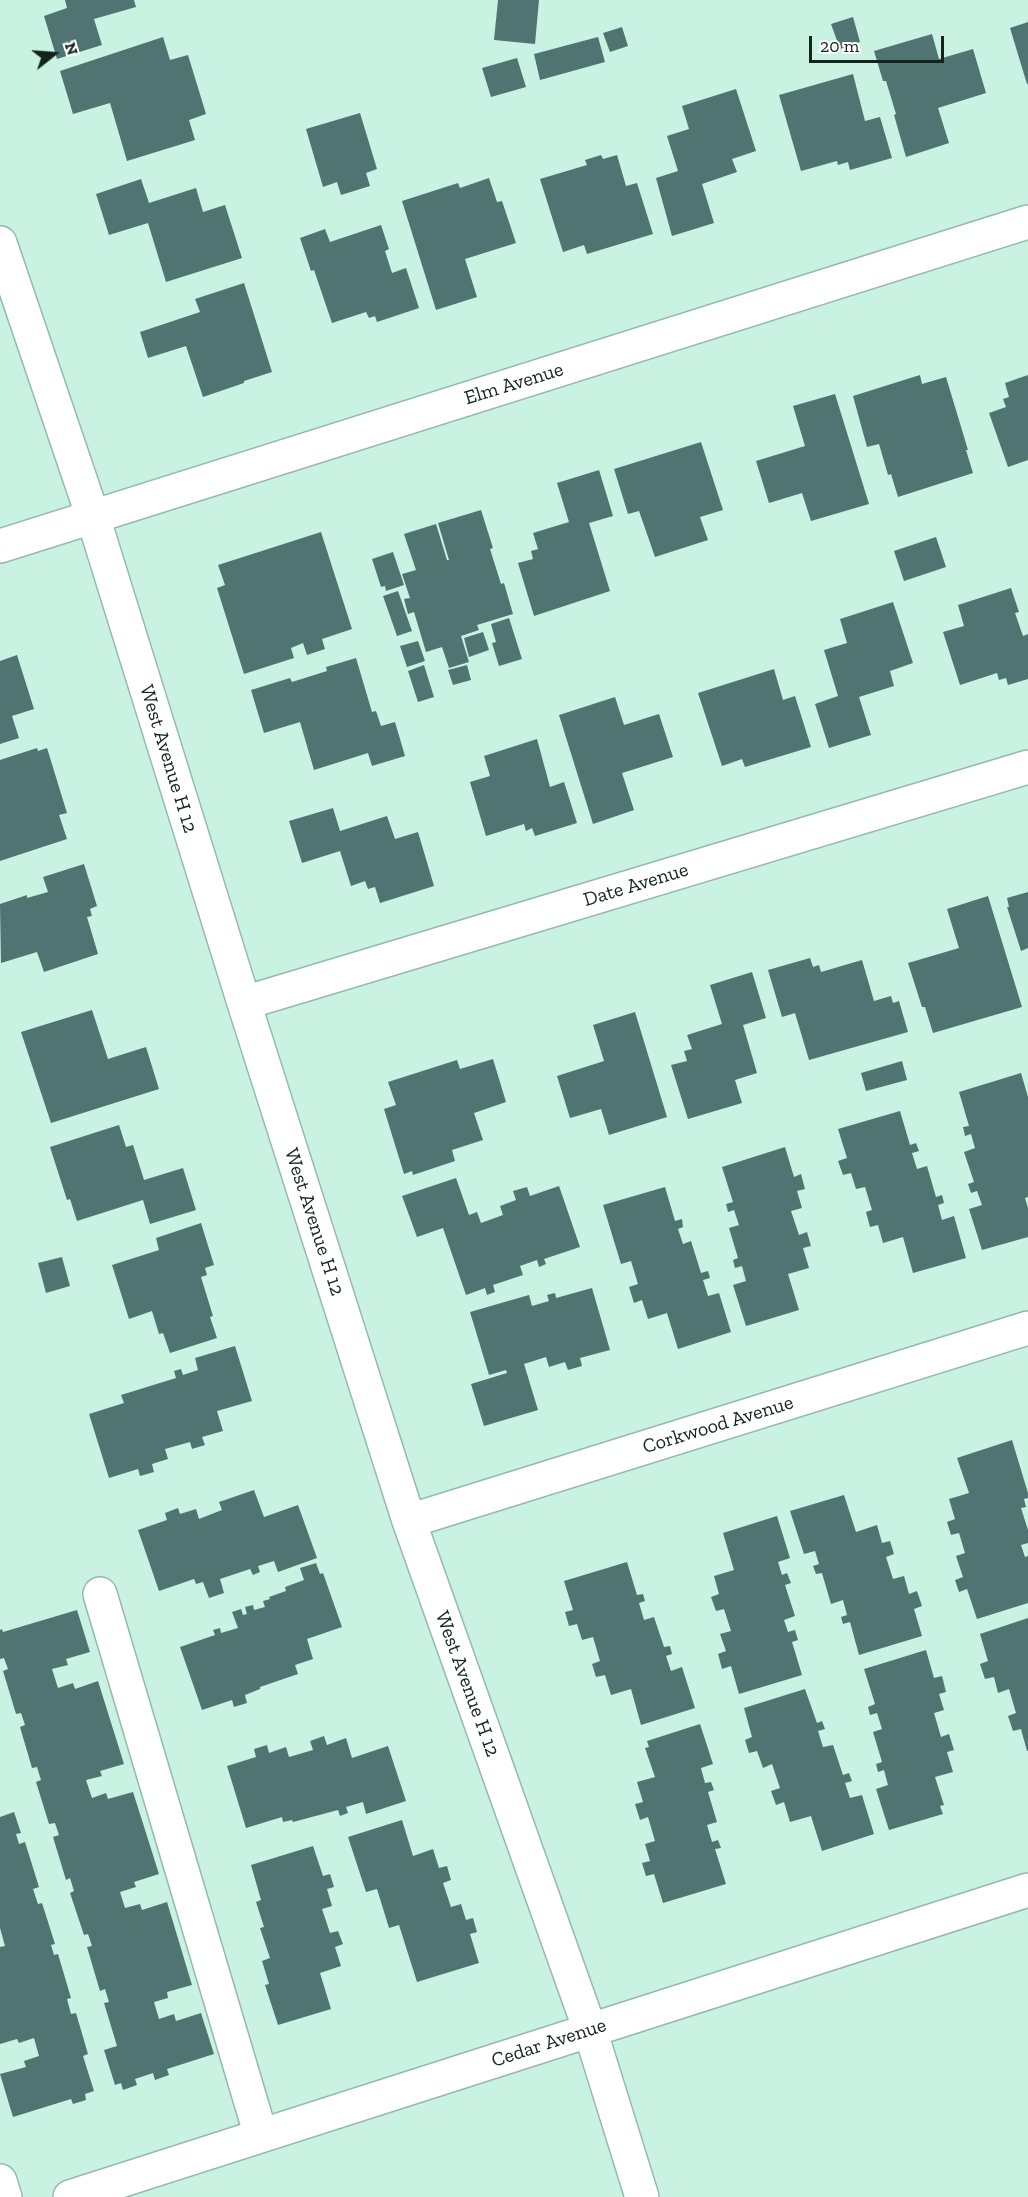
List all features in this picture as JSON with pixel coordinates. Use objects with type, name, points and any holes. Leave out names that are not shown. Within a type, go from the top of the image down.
[{"type":"street","name":"Elm Avenue","points":[[0,546],[1028,222]]},
{"type":"street","name":"West Avenue H 12","points":[[0,243],[93,517],[244,1004],[409,1521],[590,2030],[642,2197]]},
{"type":"street","name":"Date Avenue","points":[[244,1004],[1028,767]]},
{"type":"street","name":"Corkwood Avenue","points":[[409,1521],[1028,1328]]},
{"type":"street","points":[[100,1594],[261,2136]]},
{"type":"street","name":"Cedar Avenue","points":[[70,2197],[1028,1890]]},
{"type":"street","points":[[0,2181],[5,2197]]},
{"type":"building","points":[[65,0],[134,0],[136,7],[94,19],[102,45],[57,59],[44,16],[67,8]]},
{"type":"building","points":[[498,0],[539,0],[535,44],[494,40]]},
{"type":"building","points":[[853,17],[860,42],[840,49],[831,24]]},
{"type":"building","points":[[1028,22],[1028,84],[1027,84],[1010,28]]},
{"type":"building","points":[[622,27],[628,46],[610,52],[603,33]]},
{"type":"building","points":[[932,34],[939,59],[973,49],[986,93],[938,108],[949,143],[906,157],[894,115],[896,114],[874,51]]},
{"type":"building","points":[[163,37],[170,60],[188,55],[206,114],[189,120],[195,140],[127,161],[110,103],[73,114],[60,71]]},
{"type":"building","points":[[598,37],[605,62],[540,80],[534,54]]},
{"type":"building","points":[[517,58],[526,87],[491,97],[482,68]]},
{"type":"building","points":[[853,74],[865,121],[880,117],[892,158],[850,170],[848,162],[838,165],[837,161],[801,171],[779,95]]},
{"type":"building","points":[[736,89],[756,151],[732,159],[737,172],[702,184],[714,223],[672,236],[656,178],[678,171],[667,136],[689,129],[682,106]]},
{"type":"building","points":[[360,113],[377,169],[366,173],[370,186],[341,195],[337,182],[323,187],[306,129]]},
{"type":"building","points":[[601,155],[603,159],[617,155],[626,186],[637,183],[653,234],[587,254],[584,245],[563,252],[540,179],[587,165],[585,160]]},
{"type":"building","points":[[489,178],[497,202],[502,201],[516,243],[465,259],[477,297],[436,310],[402,201],[458,183],[460,188]]},
{"type":"building","points":[[141,179],[149,203],[196,188],[203,212],[225,205],[242,258],[166,282],[148,223],[109,235],[96,194]]},
{"type":"building","points":[[381,225],[389,249],[385,251],[392,273],[406,268],[419,308],[377,322],[375,316],[369,318],[366,312],[332,323],[314,270],[311,271],[300,238],[325,229],[330,242]]},
{"type":"building","points":[[244,283],[272,372],[203,397],[186,346],[148,358],[140,332],[200,312],[195,299]]},
{"type":"building","points":[[920,375],[922,384],[946,377],[973,473],[898,497],[891,474],[888,475],[879,444],[867,447],[853,396]]},
{"type":"building","points":[[1028,375],[1028,460],[1008,467],[989,413],[1006,407],[1003,399],[1009,397],[1005,383]]},
{"type":"building","points":[[835,394],[869,504],[811,521],[802,493],[769,503],[756,461],[805,446],[793,406]]},
{"type":"building","points":[[701,442],[723,510],[700,517],[708,540],[655,557],[639,511],[628,514],[614,469]]},
{"type":"building","points":[[599,470],[613,516],[589,523],[610,591],[534,616],[518,563],[533,559],[531,551],[538,549],[533,533],[569,522],[557,483]]},
{"type":"building","points":[[481,510],[493,548],[490,549],[501,584],[504,583],[513,614],[477,625],[479,630],[461,636],[469,662],[449,668],[442,647],[426,652],[414,612],[408,614],[404,599],[410,598],[402,574],[416,570],[404,534],[436,524],[447,560],[449,560],[438,523]]},
{"type":"building","points":[[321,532],[352,629],[322,639],[325,649],[307,655],[303,643],[291,648],[294,658],[244,674],[217,588],[225,585],[218,565]]},
{"type":"building","points":[[936,537],[946,567],[904,581],[894,551]]},
{"type":"building","points":[[393,552],[404,585],[386,591],[385,586],[381,587],[372,559]]},
{"type":"building","points":[[1011,588],[1019,612],[1015,613],[1023,636],[1028,634],[1028,679],[1008,685],[1006,678],[999,680],[997,673],[960,685],[943,632],[964,626],[958,605]]},
{"type":"building","points":[[398,591],[412,631],[397,636],[383,596]]},
{"type":"building","points":[[893,602],[913,663],[890,671],[894,686],[859,697],[871,735],[829,748],[815,704],[838,696],[824,650],[847,643],[840,619]]},
{"type":"building","points":[[509,618],[522,659],[499,666],[492,643],[496,642],[491,624]]},
{"type":"building","points":[[483,632],[489,650],[469,657],[464,638]]},
{"type":"building","points":[[418,641],[425,661],[407,667],[400,646]]},
{"type":"building","points":[[17,655],[34,709],[12,716],[19,738],[0,744],[0,661]]},
{"type":"building","points":[[356,658],[372,712],[376,711],[381,726],[395,722],[405,756],[372,766],[368,753],[314,770],[300,722],[264,733],[251,690],[290,678],[292,682],[327,671],[326,667]]},
{"type":"building","points":[[424,665],[434,697],[418,702],[408,671]]},
{"type":"building","points":[[467,665],[471,680],[453,685],[448,670]]},
{"type":"building","points":[[774,669],[783,700],[795,696],[811,747],[745,767],[742,759],[722,766],[698,693]]},
{"type":"building","points":[[615,697],[624,725],[659,714],[673,757],[622,773],[634,810],[593,824],[559,715]]},
{"type":"building","points":[[537,739],[550,787],[564,782],[577,823],[535,836],[532,828],[526,831],[524,824],[486,836],[470,782],[490,776],[484,756]]},
{"type":"building","points":[[37,748],[38,751],[47,748],[67,813],[59,815],[67,839],[0,861],[0,760]]},
{"type":"building","points":[[333,808],[340,831],[387,816],[395,839],[418,832],[434,886],[380,903],[375,887],[368,889],[365,881],[351,886],[340,851],[302,863],[289,821]]},
{"type":"building","points":[[84,864],[97,906],[90,909],[92,916],[87,917],[98,954],[44,972],[37,952],[1,963],[0,904],[27,895],[27,898],[48,892],[43,877]]},
{"type":"building","points":[[1028,892],[1028,948],[1021,951],[1007,907],[1009,907],[1007,898]]},
{"type":"building","points":[[988,896],[1022,1007],[933,1033],[908,963],[959,948],[947,909]]},
{"type":"building","points":[[810,958],[813,967],[819,965],[821,972],[862,960],[874,1001],[891,996],[893,1003],[899,1001],[908,1032],[809,1060],[795,1013],[782,1017],[768,970]]},
{"type":"building","points":[[752,972],[766,1018],[743,1025],[757,1073],[735,1080],[742,1103],[688,1119],[671,1065],[687,1061],[684,1051],[692,1049],[687,1035],[722,1024],[710,985]]},
{"type":"building","points":[[92,1010],[108,1059],[146,1047],[159,1089],[51,1123],[21,1032]]},
{"type":"building","points":[[635,1012],[667,1117],[609,1135],[601,1109],[570,1118],[557,1076],[604,1061],[593,1025]]},
{"type":"building","points":[[493,1059],[506,1102],[474,1113],[483,1140],[452,1150],[455,1161],[413,1175],[412,1171],[404,1174],[384,1109],[396,1105],[388,1082],[457,1060],[460,1069]]},
{"type":"building","points":[[902,1061],[907,1080],[866,1091],[861,1073]]},
{"type":"building","points":[[1021,1073],[1028,1097],[1028,1197],[1025,1198],[1028,1208],[1028,1237],[982,1250],[969,1209],[982,1205],[977,1191],[971,1193],[968,1184],[974,1182],[964,1152],[975,1148],[971,1134],[965,1136],[963,1127],[969,1126],[959,1092]]},
{"type":"building","points":[[900,1111],[910,1145],[916,1143],[919,1151],[912,1153],[917,1169],[927,1166],[936,1197],[942,1195],[944,1203],[938,1205],[942,1220],[954,1216],[966,1258],[913,1273],[903,1237],[883,1243],[878,1225],[870,1227],[866,1212],[872,1210],[865,1187],[856,1189],[851,1173],[843,1175],[838,1161],[847,1158],[838,1129]]},
{"type":"building","points":[[119,1125],[126,1147],[133,1145],[144,1180],[183,1168],[196,1210],[150,1224],[143,1200],[77,1221],[70,1199],[67,1200],[50,1147]]},
{"type":"building","points":[[785,1147],[794,1177],[801,1174],[805,1189],[797,1191],[802,1208],[791,1211],[799,1235],[807,1232],[811,1246],[803,1248],[809,1268],[788,1274],[799,1310],[746,1326],[733,1285],[746,1281],[742,1266],[735,1268],[733,1260],[738,1258],[729,1228],[739,1225],[734,1210],[728,1212],[726,1204],[733,1202],[722,1167]]},
{"type":"building","points":[[456,1178],[469,1215],[477,1212],[481,1223],[503,1215],[500,1206],[516,1200],[513,1191],[527,1187],[530,1196],[559,1186],[580,1247],[544,1259],[546,1264],[539,1267],[537,1260],[520,1266],[523,1275],[493,1285],[495,1292],[487,1295],[485,1288],[466,1295],[443,1228],[417,1237],[402,1196]]},
{"type":"building","points":[[665,1187],[675,1221],[682,1219],[683,1227],[678,1229],[683,1244],[691,1241],[701,1273],[708,1271],[710,1278],[703,1280],[708,1296],[719,1293],[731,1332],[678,1349],[667,1313],[648,1319],[642,1300],[634,1303],[629,1287],[638,1284],[631,1261],[621,1264],[603,1205]]},
{"type":"building","points":[[201,1223],[214,1265],[205,1268],[207,1275],[201,1277],[217,1338],[170,1353],[163,1333],[159,1334],[152,1311],[129,1319],[112,1265],[159,1250],[156,1238]]},
{"type":"building","points":[[62,1257],[70,1286],[46,1293],[38,1263]]},
{"type":"building","points":[[592,1288],[610,1350],[580,1358],[582,1366],[568,1370],[565,1362],[549,1367],[546,1357],[524,1364],[538,1410],[484,1426],[471,1384],[507,1373],[506,1370],[489,1375],[470,1312],[529,1295],[532,1306],[549,1301],[547,1295],[555,1293],[556,1298]]},
{"type":"building","points":[[235,1346],[252,1401],[217,1411],[223,1431],[202,1437],[205,1445],[192,1449],[190,1442],[165,1449],[168,1459],[152,1464],[154,1472],[140,1476],[138,1469],[109,1478],[89,1414],[124,1403],[121,1395],[176,1378],[174,1371],[181,1369],[183,1375],[198,1370],[195,1358]]},
{"type":"building","points":[[1012,1440],[1028,1493],[1028,1498],[1024,1499],[1026,1507],[1021,1508],[1028,1530],[1028,1543],[1021,1545],[1025,1557],[1028,1556],[1028,1603],[977,1619],[967,1589],[959,1592],[955,1580],[963,1577],[956,1556],[965,1553],[959,1533],[951,1535],[947,1522],[955,1519],[949,1499],[969,1493],[957,1458]]},
{"type":"building","points":[[254,1490],[264,1517],[298,1505],[317,1558],[278,1572],[274,1561],[258,1566],[260,1572],[253,1575],[250,1569],[220,1579],[224,1593],[209,1598],[203,1582],[196,1584],[194,1579],[159,1591],[138,1530],[167,1520],[165,1513],[178,1508],[180,1514],[196,1509],[199,1519],[222,1510],[219,1502]]},
{"type":"building","points":[[844,1495],[856,1532],[877,1525],[882,1543],[890,1541],[894,1554],[886,1557],[893,1579],[904,1576],[909,1594],[917,1591],[922,1606],[914,1609],[922,1636],[859,1655],[850,1622],[843,1624],[841,1617],[847,1615],[843,1600],[831,1604],[822,1573],[816,1574],[813,1566],[819,1564],[815,1551],[804,1554],[790,1511]]},
{"type":"building","points":[[777,1516],[790,1558],[778,1562],[782,1575],[787,1573],[791,1583],[785,1585],[795,1616],[784,1620],[788,1632],[795,1630],[798,1640],[792,1642],[802,1675],[739,1694],[731,1666],[722,1669],[718,1654],[726,1651],[720,1634],[731,1631],[724,1609],[716,1611],[711,1597],[719,1594],[714,1576],[734,1570],[723,1533]]},
{"type":"building","points":[[627,1562],[637,1595],[643,1594],[645,1601],[639,1603],[644,1620],[654,1617],[664,1647],[670,1646],[672,1654],[666,1656],[671,1671],[682,1667],[695,1708],[641,1725],[631,1689],[611,1695],[605,1675],[596,1677],[592,1664],[600,1661],[593,1637],[582,1640],[577,1624],[569,1626],[565,1612],[573,1610],[564,1581]]},
{"type":"building","points":[[316,1563],[320,1574],[323,1573],[342,1627],[307,1639],[313,1659],[295,1665],[298,1674],[260,1687],[245,1695],[247,1703],[234,1707],[232,1700],[202,1710],[180,1647],[215,1635],[213,1630],[220,1628],[221,1633],[238,1628],[232,1612],[241,1609],[243,1615],[247,1614],[245,1607],[253,1605],[254,1610],[265,1607],[263,1601],[286,1591],[285,1587],[304,1580],[300,1568]]},
{"type":"building","points":[[77,1610],[90,1652],[66,1659],[68,1665],[52,1669],[58,1688],[73,1683],[75,1689],[98,1681],[124,1764],[100,1771],[102,1776],[86,1780],[92,1798],[106,1793],[108,1799],[133,1792],[159,1874],[134,1882],[136,1887],[120,1892],[125,1908],[140,1904],[142,1910],[167,1902],[192,1985],[167,1992],[168,1998],[154,2002],[159,2019],[174,2014],[176,2021],[201,2013],[214,2054],[167,2069],[169,2075],[155,2080],[153,2073],[135,2079],[137,2085],[123,2090],[121,2083],[115,2085],[104,2050],[117,2046],[104,2003],[109,2002],[105,1989],[100,1991],[87,1947],[92,1946],[88,1934],[84,1935],[70,1893],[74,1891],[70,1878],[66,1880],[53,1837],[59,1835],[55,1823],[49,1824],[36,1782],[41,1780],[37,1767],[32,1768],[20,1727],[25,1725],[21,1713],[16,1714],[3,1671],[8,1669],[4,1658],[0,1659],[0,1630],[2,1629],[3,1632]]},
{"type":"building","points":[[1028,1618],[1027,1751],[1021,1729],[1013,1731],[1008,1716],[1016,1713],[1009,1689],[998,1693],[994,1677],[985,1679],[980,1664],[988,1661],[980,1634]]},
{"type":"building","points":[[926,1650],[934,1678],[942,1676],[946,1692],[939,1694],[944,1710],[934,1713],[941,1737],[949,1734],[954,1750],[947,1752],[953,1772],[935,1777],[944,1805],[940,1806],[943,1814],[889,1830],[876,1789],[888,1785],[884,1770],[878,1772],[876,1764],[882,1762],[873,1732],[882,1729],[877,1713],[870,1715],[868,1707],[875,1704],[864,1669]]},
{"type":"building","points":[[805,1689],[817,1723],[822,1721],[825,1729],[818,1731],[823,1747],[833,1745],[843,1775],[849,1773],[852,1781],[845,1783],[850,1798],[862,1795],[874,1834],[822,1851],[811,1816],[790,1822],[784,1802],[776,1805],[771,1791],[780,1788],[772,1764],[763,1768],[757,1751],[749,1753],[745,1740],[752,1737],[744,1708]]},
{"type":"building","points":[[700,1724],[713,1764],[701,1768],[705,1783],[711,1782],[714,1790],[708,1792],[717,1822],[707,1825],[712,1842],[718,1840],[721,1848],[715,1849],[726,1884],[663,1903],[654,1874],[646,1876],[642,1863],[650,1861],[645,1844],[655,1841],[648,1817],[640,1820],[635,1804],[643,1802],[637,1782],[655,1777],[645,1748],[649,1747],[647,1741]]},
{"type":"building","points":[[324,1736],[327,1745],[346,1738],[352,1758],[388,1746],[406,1801],[366,1814],[363,1802],[346,1807],[348,1813],[340,1816],[338,1810],[293,1822],[292,1820],[283,1822],[282,1817],[246,1828],[227,1766],[256,1757],[254,1749],[267,1745],[269,1753],[286,1747],[289,1757],[313,1750],[310,1741]]},
{"type":"building","points":[[14,1812],[21,1833],[16,1834],[19,1844],[25,1842],[39,1887],[33,1889],[38,1904],[42,1903],[55,1944],[51,1945],[54,1955],[58,1954],[71,1998],[67,1999],[71,2014],[76,2013],[88,2054],[83,2056],[94,2091],[85,2094],[86,2100],[73,2104],[71,2099],[13,2117],[0,2074],[26,2067],[24,2061],[39,2056],[34,2038],[19,2043],[17,2039],[0,2044],[0,1947],[5,1946],[0,1928],[0,1817]]},
{"type":"building","points":[[402,1820],[413,1856],[433,1849],[439,1868],[447,1866],[451,1880],[443,1883],[451,1907],[461,1904],[466,1920],[473,1918],[477,1932],[470,1934],[479,1963],[417,1982],[399,1925],[389,1928],[377,1889],[366,1892],[348,1837]]},
{"type":"building","points":[[313,1846],[323,1876],[330,1874],[334,1887],[327,1889],[332,1906],[322,1909],[330,1933],[338,1931],[343,1944],[335,1947],[341,1966],[320,1973],[331,2009],[278,2025],[265,1985],[269,1984],[262,1961],[270,1958],[260,1928],[264,1927],[256,1902],[261,1900],[251,1865]]}]
